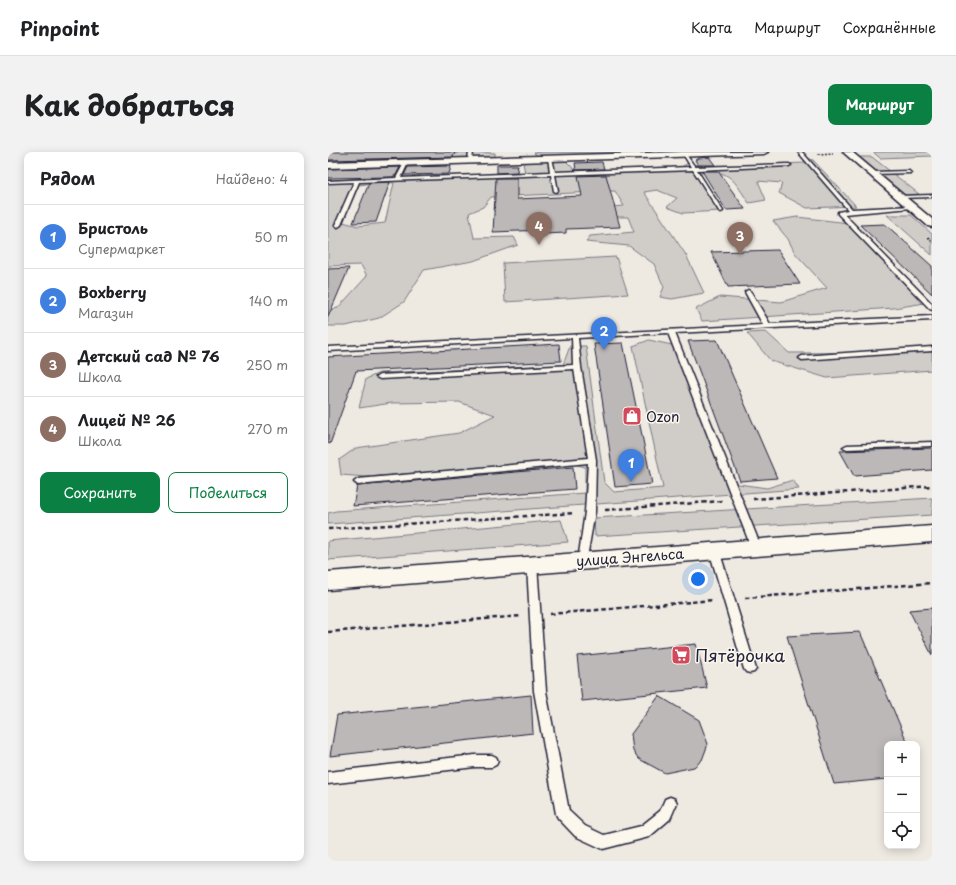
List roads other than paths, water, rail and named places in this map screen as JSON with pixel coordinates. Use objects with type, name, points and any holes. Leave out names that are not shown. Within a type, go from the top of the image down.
[{"type":"main road","name":"улица Энгельса","points":[[328,581],[932,534]]},
{"type":"street","points":[[328,165],[406,163],[470,156],[550,158],[632,154],[764,152]]},
{"type":"street","points":[[847,152],[932,224]]},
{"type":"lane","points":[[800,152],[851,211]]},
{"type":"lane","points":[[685,154],[721,211]]},
{"type":"lane","points":[[550,158],[556,191]]},
{"type":"lane","points":[[398,179],[406,163]]},
{"type":"lane","points":[[328,182],[788,165]]},
{"type":"lane","points":[[872,173],[909,172]]},
{"type":"lane","points":[[338,225],[357,181]]},
{"type":"lane","points":[[900,197],[932,196]]},
{"type":"lane","points":[[911,207],[840,213],[932,308]]},
{"type":"lane","points":[[748,292],[768,327]]},
{"type":"lane","points":[[328,349],[932,318]]},
{"type":"lane","points":[[671,332],[756,547]]},
{"type":"lane","points":[[575,336],[577,367],[592,460],[590,512],[583,561]]},
{"type":"lane","points":[[802,358],[932,349]]},
{"type":"lane","points":[[380,377],[577,367]]},
{"type":"lane","points":[[847,447],[932,444]]},
{"type":"lane","points":[[358,482],[592,460]]},
{"type":"lane","points":[[714,550],[750,669]]},
{"type":"lane","points":[[532,565],[540,691],[563,814],[580,831],[603,842],[644,832],[665,815],[670,803]]},
{"type":"lane","points":[[328,778],[475,761],[492,761]]},
{"type":"place","name":"Лицей № 26","points":[[539,245]]},
{"type":"place","name":"Детский сад № 76","points":[[740,255]]},
{"type":"place","name":"Boxberry","points":[[604,350]]},
{"type":"place","name":"Ozon","points":[[632,416]]},
{"type":"place","name":"Бристоль","points":[[631,482]]},
{"type":"place","name":"Пятёрочка","points":[[681,655]]}]
